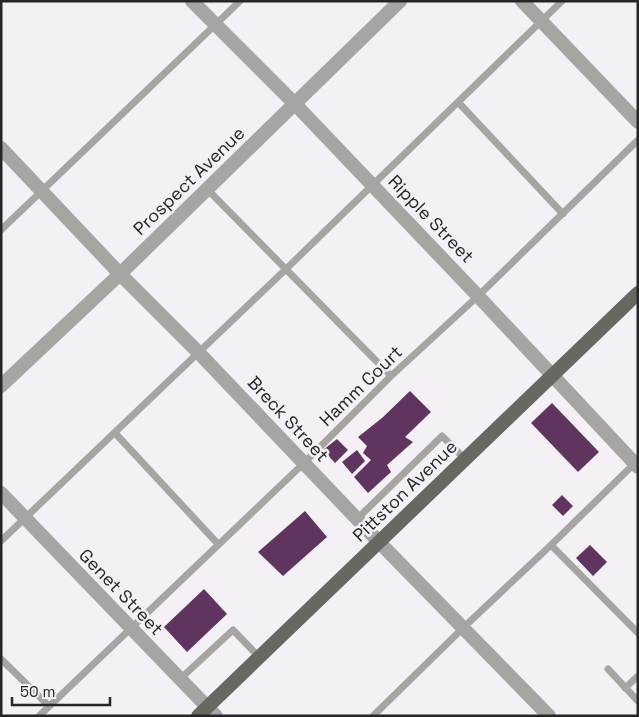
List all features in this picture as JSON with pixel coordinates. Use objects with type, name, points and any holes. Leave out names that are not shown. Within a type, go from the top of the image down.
[{"type":"main road","name":"Pittston Avenue","points":[[207,713],[259,657],[638,293]]},
{"type":"street","name":"Ripple Street","points":[[192,1],[214,26],[295,104],[637,464]]},
{"type":"street","name":"Prospect Avenue","points":[[1,386],[120,274],[400,1]]},
{"type":"street","points":[[522,1],[638,122]]},
{"type":"street","name":"Breck Street","points":[[1,148],[120,274],[199,352],[379,542],[549,716]]},
{"type":"street","name":"Genet Street","points":[[1,493],[180,679],[207,713]]},
{"type":"lane","points":[[1,230],[240,1]]},
{"type":"lane","points":[[1,541],[286,270],[562,1]]},
{"type":"lane","points":[[458,102],[563,214]]},
{"type":"lane","name":"Hamm Court","points":[[39,716],[304,463],[391,376],[478,296],[638,140]]},
{"type":"lane","points":[[207,189],[391,376]]},
{"type":"lane","points":[[115,433],[218,544]]},
{"type":"lane","points":[[357,519],[442,436],[465,459]]},
{"type":"lane","points":[[377,714],[463,628],[637,464]]},
{"type":"lane","points":[[551,545],[638,632]]},
{"type":"lane","points":[[180,679],[233,630],[259,657]]},
{"type":"lane","points":[[1,659],[49,706]]},
{"type":"lane","points":[[608,670],[638,701]]},
{"type":"lane","points":[[625,688],[638,676]]},
{"type":"building","points":[[410,391],[431,412],[405,437],[413,442],[387,465],[391,472],[368,493],[354,477],[371,460],[363,453],[367,446],[358,437],[382,418]]},
{"type":"building","points":[[552,403],[599,452],[578,472],[531,423]]},
{"type":"building","points":[[337,439],[348,450],[335,463],[323,450]]},
{"type":"building","points":[[357,450],[365,461],[352,474],[342,462]]},
{"type":"building","points":[[562,495],[573,506],[563,516],[552,505]]},
{"type":"building","points":[[305,511],[327,537],[283,576],[258,552]]},
{"type":"building","points":[[590,545],[607,562],[593,576],[576,558]]},
{"type":"building","points":[[204,589],[227,614],[187,652],[164,627]]}]
